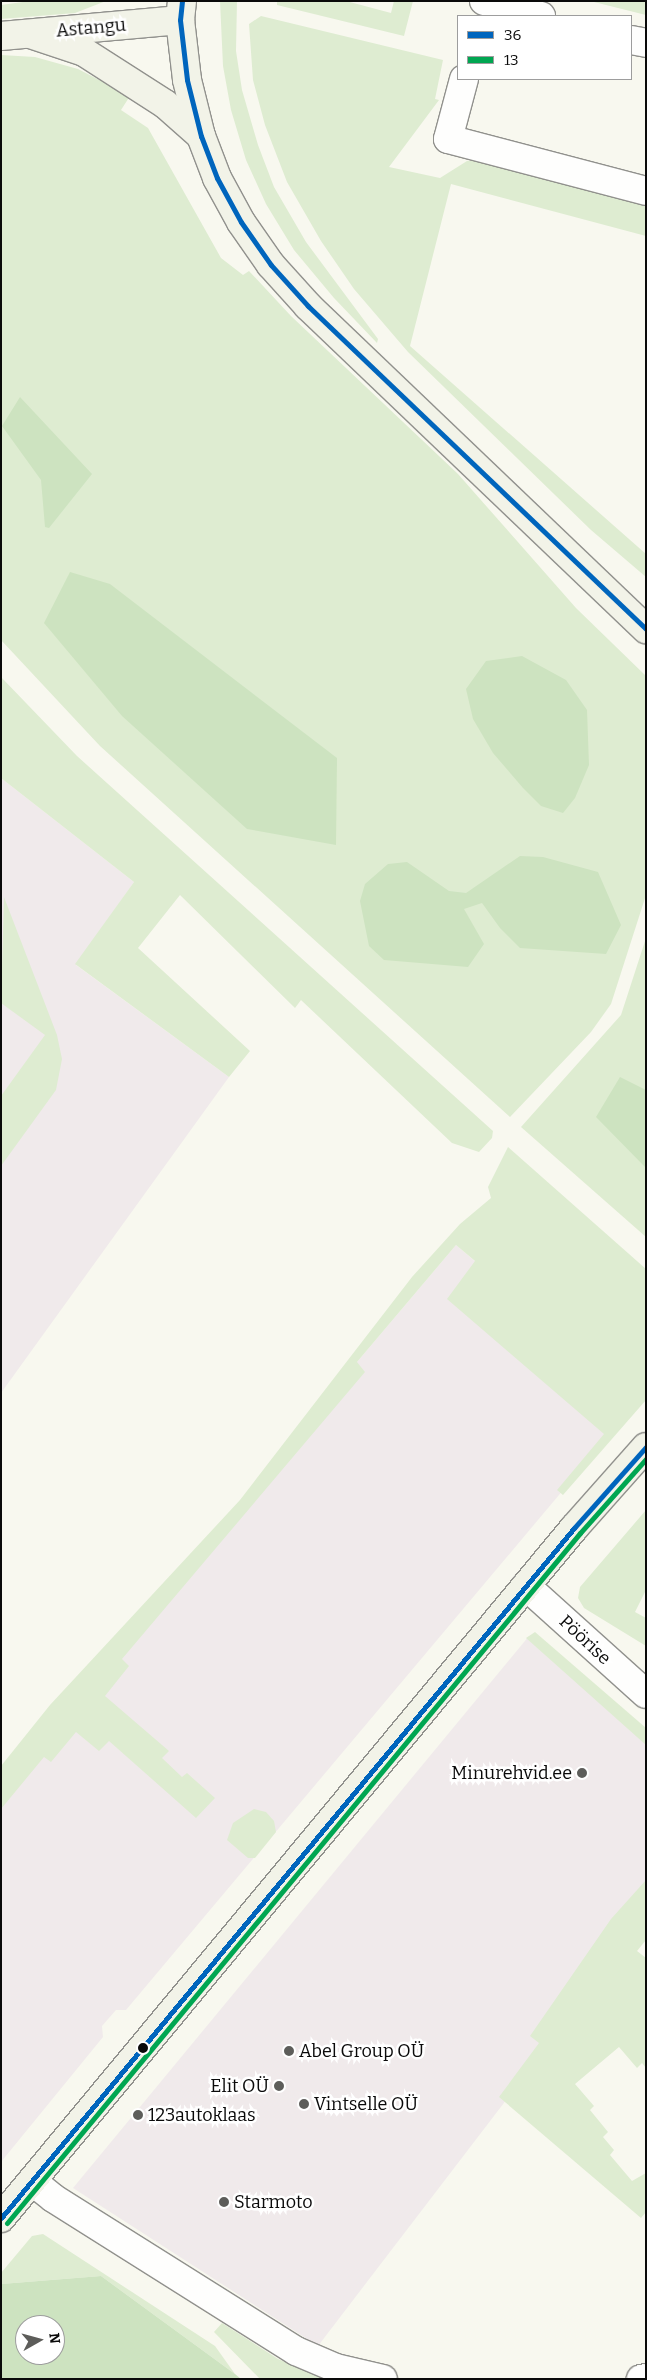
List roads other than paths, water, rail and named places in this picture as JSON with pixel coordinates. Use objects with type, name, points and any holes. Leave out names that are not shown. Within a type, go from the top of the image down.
[{"type":"main road","name":"Astangu","points":[[1,36],[30,34],[181,10]]},
{"type":"main road","points":[[181,10],[186,80],[201,136],[218,178],[241,222],[271,265],[302,299],[646,629]]},
{"type":"main road","points":[[30,34],[84,52],[165,104],[201,136]]},
{"type":"main road","points":[[1,2218],[526,1586],[646,1447]]},
{"type":"street","points":[[480,15],[484,1],[537,15]]},
{"type":"street","points":[[632,40],[646,43]]},
{"type":"street","points":[[464,80],[448,139],[646,191]]},
{"type":"street","name":"Pöörise","points":[[526,1586],[646,1694]]},
{"type":"street","points":[[32,2181],[54,2198],[288,2347],[336,2368],[383,2379]]},
{"type":"street","points":[[641,2379],[646,2378]]},
{"type":"place","name":"Minurehvid.ee","points":[[582,1773]]},
{"type":"place","name":"Abel Group OÜ","points":[[289,2051]]},
{"type":"place","name":"Elit OÜ","points":[[279,2086]]},
{"type":"place","name":"Vintselle OÜ","points":[[304,2104]]},
{"type":"place","name":"123autoklaas","points":[[138,2115]]},
{"type":"place","name":"Starmoto","points":[[224,2202]]}]
